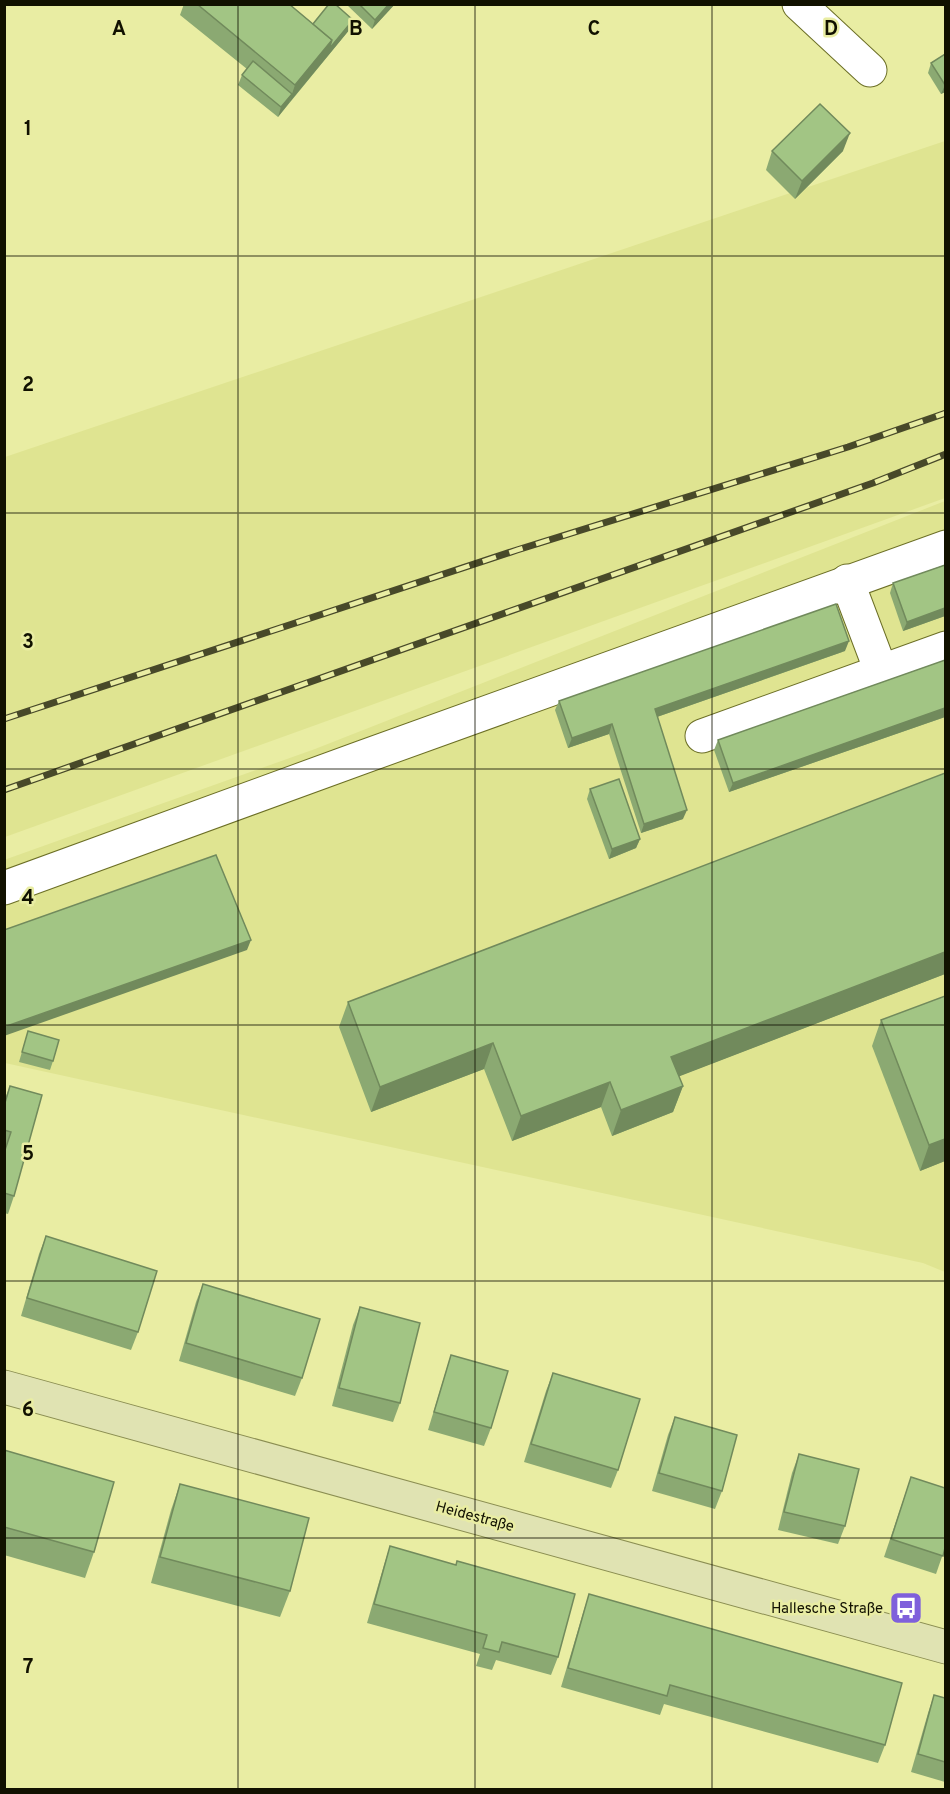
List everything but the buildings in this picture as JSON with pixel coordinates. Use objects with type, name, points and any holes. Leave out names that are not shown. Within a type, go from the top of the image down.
[{"type":"main road","name":"Heidestraße","points":[[4,1387],[945,1647]]},
{"type":"street","points":[[799,4],[870,70]]},
{"type":"street","points":[[4,888],[945,547]]},
{"type":"street","points":[[847,581],[880,671]]},
{"type":"street","points":[[702,735],[945,648]]},
{"type":"shaded area","points":[[945,141],[945,498],[5,837],[5,457]]},
{"type":"shaded area","points":[[945,501],[945,1272],[923,1263],[5,1063],[4,860],[315,749]]},
{"type":"railway","points":[[4,719],[517,550],[848,447],[946,413]]},
{"type":"railway","points":[[4,790],[873,483],[946,454]]},
{"type":"place","name":"Hallesche Straße","points":[[906,1608]]}]
